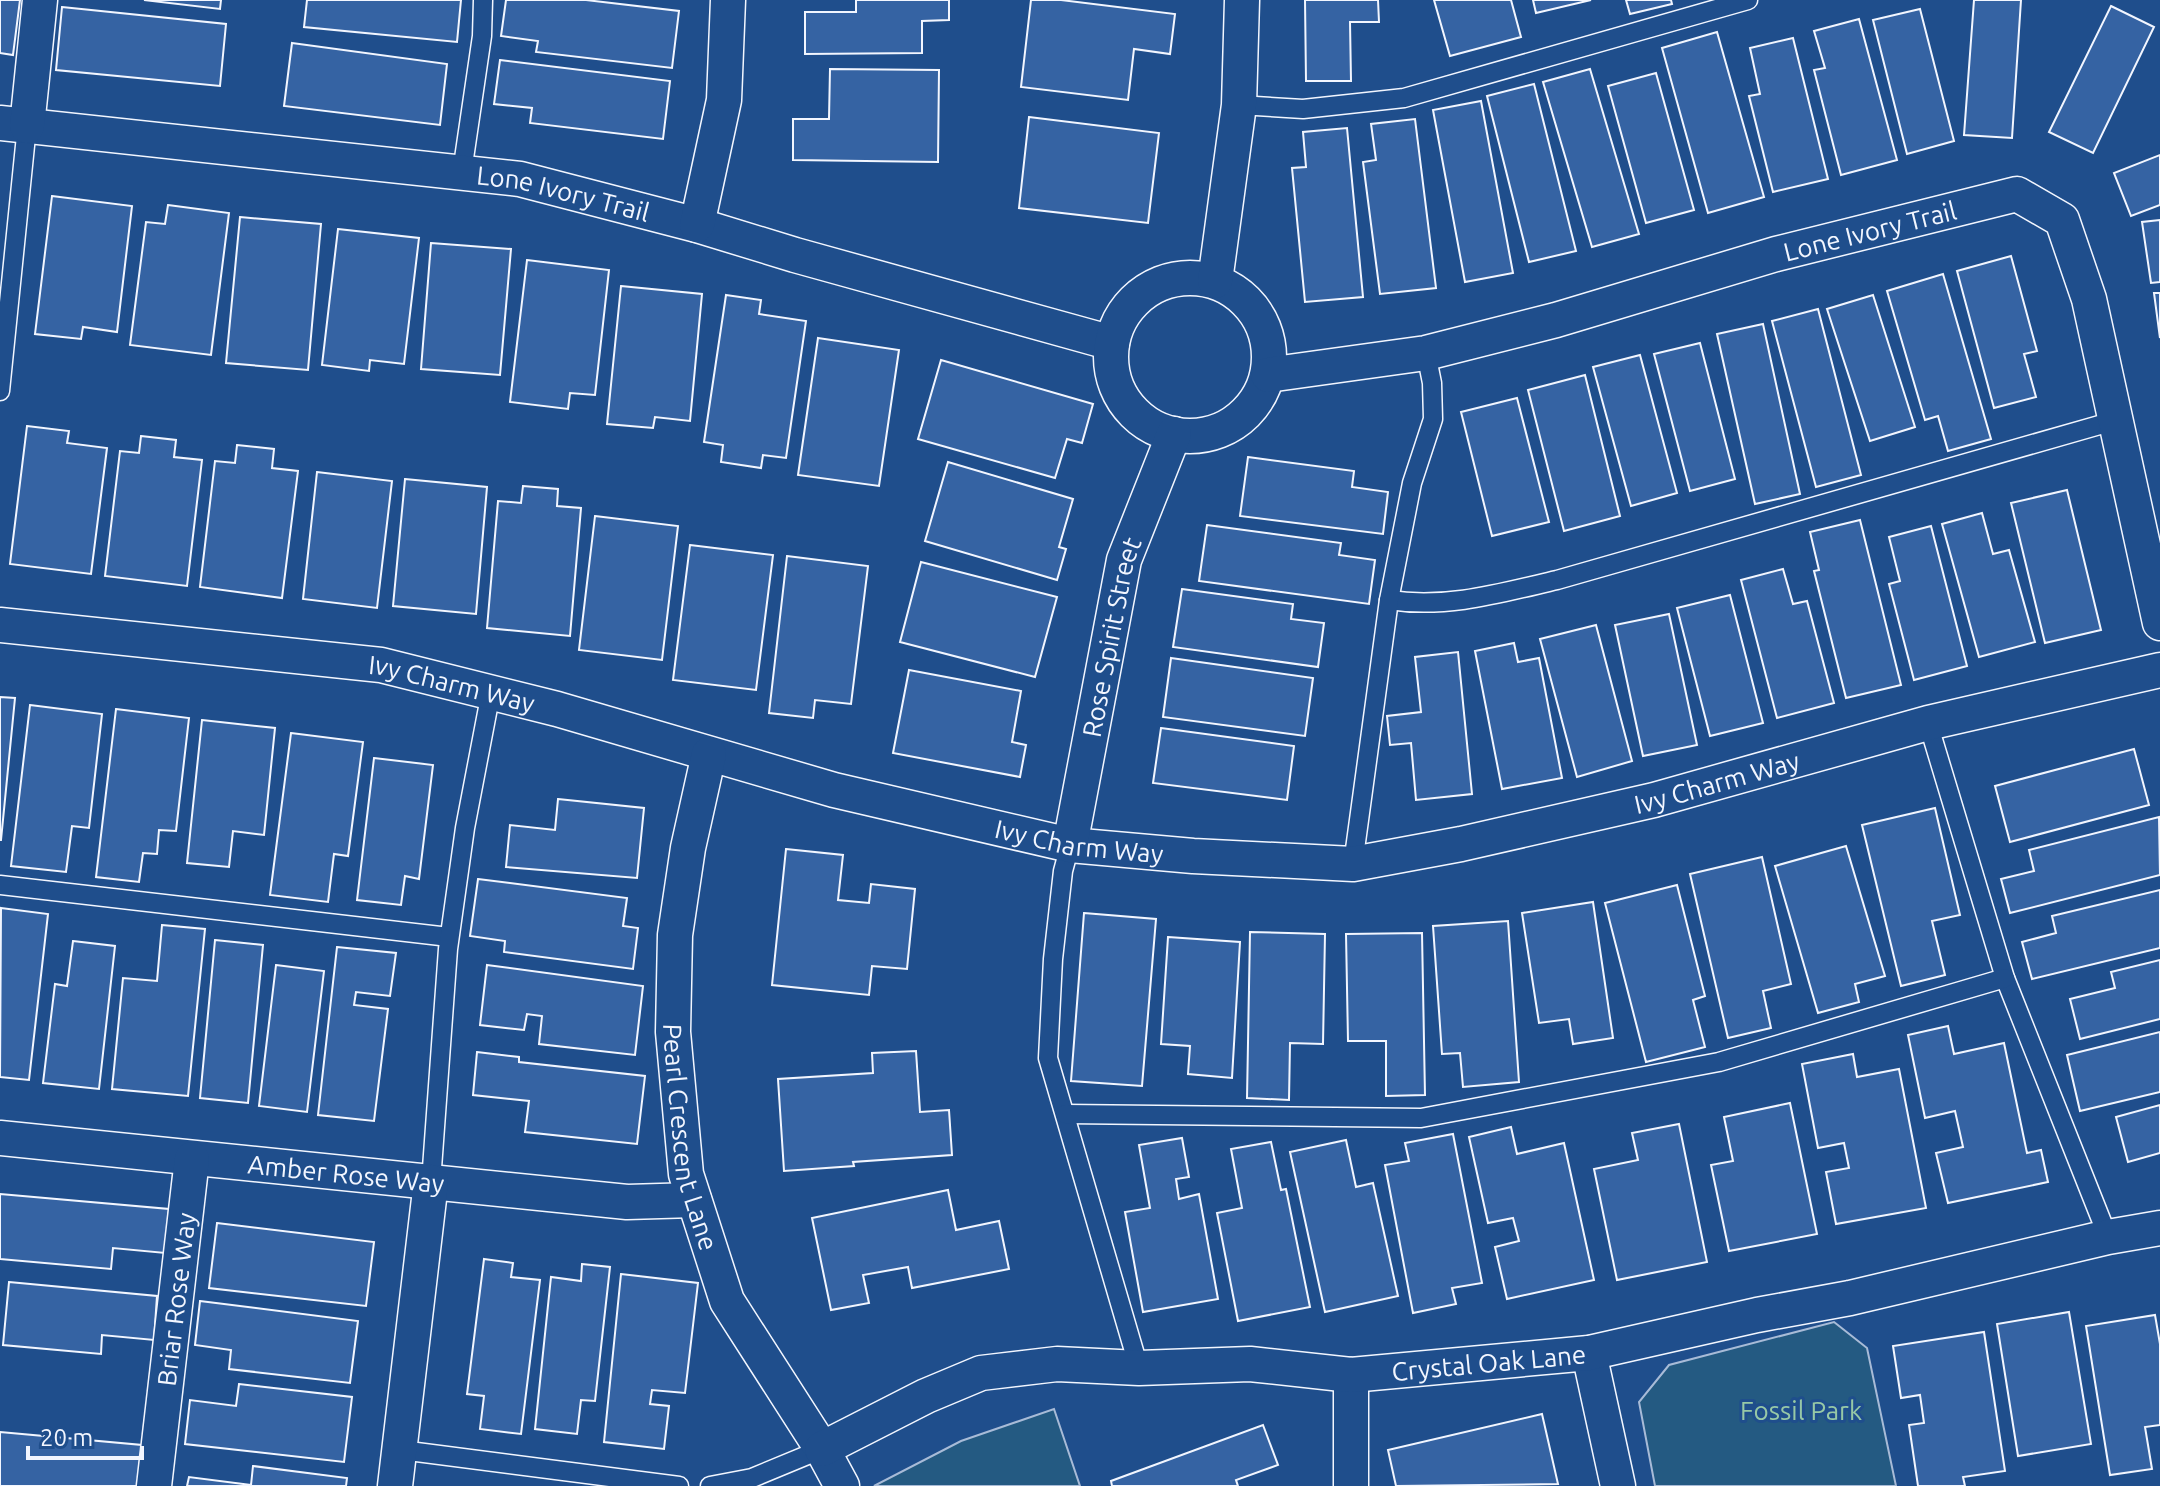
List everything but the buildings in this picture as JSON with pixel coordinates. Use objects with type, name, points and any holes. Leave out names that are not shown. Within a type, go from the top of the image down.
[{"type":"street","points":[[14,125],[40,0]]},
{"type":"street","points":[[697,225],[724,100],[728,0]]},
{"type":"street","points":[[1215,281],[1239,105],[1242,0]]},
{"type":"street","name":"Lone Ivory Trail","points":[[14,125],[520,179],[697,225],[1112,343]]},
{"type":"street","name":"Lone Ivory Trail","points":[[1268,375],[1426,353],[1556,320],[1776,254],[2017,194],[2062,220],[2089,299],[2160,623]]},
{"type":"street","points":[[1187,277],[1215,281],[1241,295],[1260,318],[1269,345],[1268,375],[1259,397],[1243,416],[1222,429],[1198,436],[1174,434],[1146,423],[1124,401],[1113,373],[1112,343],[1121,318],[1138,297],[1161,283],[1187,277]]},
{"type":"street","name":"Rose Spirit Street","points":[[1070,845],[1124,560],[1174,434]]},
{"type":"street","name":"Ivy Charm Way","points":[[0,625],[381,665],[491,692],[834,790],[1070,845],[1193,856],[1353,864],[1461,844],[1654,800],[1928,723],[2160,670]]},
{"type":"street","name":"Pearl Crescent Lane","points":[[709,754],[688,848],[675,935],[673,1032],[686,1174],[727,1301],[822,1449],[842,1486]]},
{"type":"street","name":"Amber Rose Way","points":[[0,1138],[627,1202],[694,1200]]},
{"type":"street","name":"Briar Rose Way","points":[[154,1486],[192,1159]]},
{"type":"street","points":[[395,1486],[431,1182]]},
{"type":"street","name":"Crystal Oak Lane","points":[[822,1449],[926,1396],[981,1373],[1057,1364],[1139,1368],[1250,1364],[1351,1375],[1589,1353],[2160,1228]]},
{"type":"street","points":[[1589,1353],[1618,1486]]},
{"type":"street","points":[[1351,1375],[1351,1486]]},
{"type":"lane","points":[[462,172],[482,36],[483,0]]},
{"type":"lane","points":[[1239,105],[1303,109],[1404,98],[1748,0]]},
{"type":"lane","points":[[0,391],[14,125]]},
{"type":"lane","points":[[1353,864],[1389,600],[1412,483],[1433,419],[1432,383],[1426,353]]},
{"type":"lane","points":[[1389,600],[1413,603],[1467,601],[1557,580],[2117,420]]},
{"type":"lane","points":[[431,1182],[449,937],[465,828],[491,692]]},
{"type":"lane","points":[[1928,723],[2005,978],[2108,1237]]},
{"type":"lane","points":[[1070,845],[1063,871],[1053,959],[1048,1058],[1139,1368]]},
{"type":"lane","points":[[0,885],[449,937]]},
{"type":"lane","points":[[1065,1114],[1421,1118],[1719,1062],[2005,978]]},
{"type":"lane","points":[[710,1486],[752,1478],[822,1449]]},
{"type":"lane","points":[[401,1450],[650,1485],[679,1486]]},
{"type":"green space","name":"Fossil Park","points":[[1834,1322],[1867,1348],[1896,1486],[1655,1486],[1639,1402],[1669,1365]]},
{"type":"green space","points":[[1054,1409],[1080,1486],[874,1486],[961,1441]]}]
